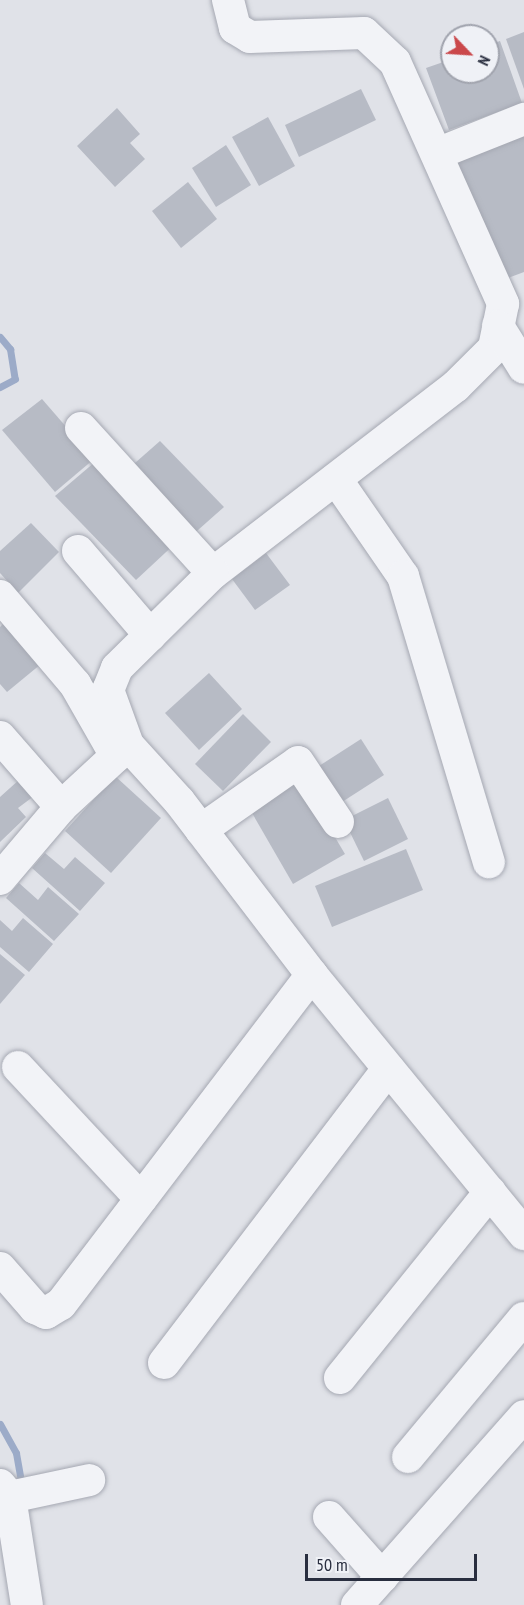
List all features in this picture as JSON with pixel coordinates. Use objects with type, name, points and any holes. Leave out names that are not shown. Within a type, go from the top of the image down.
[{"type":"street","points":[[228,0],[235,28],[250,37],[364,33],[395,62],[439,153],[508,308],[524,368]]},
{"type":"street","points":[[439,153],[524,119]]},
{"type":"street","points":[[122,751],[108,690],[117,668],[213,573],[456,386],[494,348],[508,308]]},
{"type":"street","points":[[81,428],[213,573]]},
{"type":"street","points":[[336,478],[403,576],[489,862]]},
{"type":"street","points":[[78,551],[150,635]]},
{"type":"street","points":[[0,596],[75,684],[122,751],[201,830],[312,975],[524,1234]]},
{"type":"street","points":[[0,737],[61,807]]},
{"type":"street","points":[[0,879],[61,807],[122,751]]},
{"type":"street","points":[[201,830],[298,762],[338,822]]},
{"type":"street","points":[[0,1268],[35,1308],[46,1313],[61,1304],[312,975]]},
{"type":"street","points":[[18,1067],[141,1199]]},
{"type":"street","points":[[164,1363],[388,1069]]},
{"type":"street","points":[[340,1378],[490,1192]]},
{"type":"street","points":[[408,1457],[524,1317]]},
{"type":"street","points":[[357,1605],[524,1416]]},
{"type":"street","points":[[27,1605],[15,1493],[89,1479]]},
{"type":"street","points":[[329,1517],[382,1577]]},
{"type":"building","points":[[524,32],[524,89],[506,39]]},
{"type":"building","points":[[500,41],[522,103],[449,130],[426,68],[440,63],[440,84],[500,84]]},
{"type":"building","points":[[361,89],[376,120],[299,157],[285,125]]},
{"type":"building","points":[[117,108],[140,134],[130,143],[145,159],[115,187],[77,146]]},
{"type":"building","points":[[268,117],[295,166],[259,186],[232,137]]},
{"type":"building","points":[[524,131],[524,272],[500,281],[454,158]]},
{"type":"building","points":[[226,145],[251,185],[216,207],[192,168]]},
{"type":"building","points":[[188,182],[217,219],[181,248],[152,211]]},
{"type":"building","points":[[42,399],[94,459],[55,492],[2,430]]},
{"type":"building","points":[[160,441],[224,507],[189,538],[127,470]]},
{"type":"building","points":[[102,456],[179,540],[136,580],[55,496]]},
{"type":"building","points":[[31,523],[59,552],[18,593],[0,573],[0,551]]},
{"type":"building","points":[[266,553],[290,585],[255,610],[232,579]]},
{"type":"building","points":[[6,621],[41,664],[7,692],[0,684],[0,627]]},
{"type":"building","points":[[209,673],[242,709],[199,750],[165,713]]},
{"type":"building","points":[[243,714],[271,742],[223,791],[195,764]]},
{"type":"building","points":[[361,739],[384,775],[342,802],[319,766]]},
{"type":"building","points":[[298,775],[345,854],[293,884],[248,806]]},
{"type":"building","points":[[115,776],[161,818],[111,873],[65,831]]},
{"type":"building","points":[[20,779],[34,796],[18,808],[26,817],[0,842],[0,797]]},
{"type":"building","points":[[388,798],[408,839],[364,861],[344,820]]},
{"type":"building","points":[[406,849],[423,890],[332,927],[315,886]]},
{"type":"building","points":[[45,853],[64,869],[75,857],[105,883],[80,911],[32,868]]},
{"type":"building","points":[[19,883],[38,900],[48,887],[79,914],[54,941],[6,898]]},
{"type":"building","points":[[23,918],[53,944],[29,972],[0,947],[0,920],[12,931]]},
{"type":"building","points":[[0,954],[25,975],[0,1004]]},
{"type":"waterway","points":[[0,337],[10,349],[15,379],[0,387]]},
{"type":"waterway","points":[[0,1424],[16,1453],[22,1487]]}]
